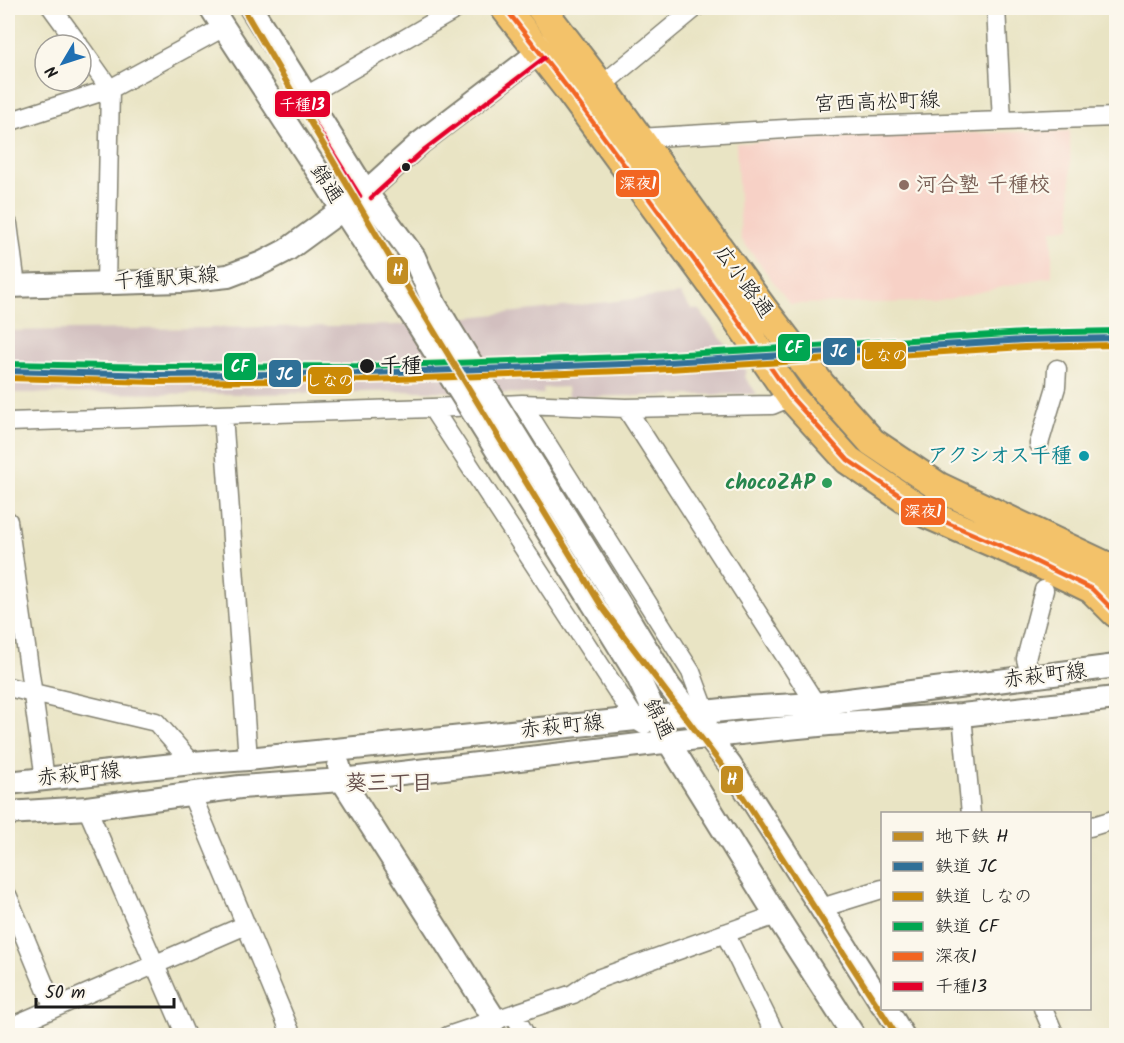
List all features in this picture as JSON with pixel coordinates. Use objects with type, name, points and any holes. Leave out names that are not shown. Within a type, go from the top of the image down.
[{"type":"main road","name":"広小路通","points":[[505,8],[568,88],[730,309],[791,397],[848,460],[927,514],[1024,556],[1092,589],[1116,613]]},
{"type":"main road","name":"広小路通","points":[[541,8],[601,86],[763,309],[821,385],[872,442],[939,487],[1108,567],[1116,575]]},
{"type":"street","points":[[52,8],[70,33]]},
{"type":"street","name":"錦通","points":[[211,8],[417,323],[601,596],[669,686],[699,713],[709,736],[881,1002]]},
{"type":"street","name":"錦通","points":[[250,8],[366,192],[414,257],[435,305],[601,596],[637,675],[646,718],[668,741],[854,1035]]},
{"type":"street","points":[[306,96],[458,8]]},
{"type":"street","points":[[601,86],[695,8]]},
{"type":"street","points":[[996,8],[1002,121]]},
{"type":"street","points":[[8,122],[110,89],[224,27]]},
{"type":"street","name":"千種駅東線","points":[[12,286],[182,281],[228,276],[261,263],[287,250],[366,192],[420,143],[561,34]]},
{"type":"street","points":[[93,65],[110,89],[106,284]]},
{"type":"street","name":"宮西高松町線","points":[[639,138],[802,128],[1116,117]]},
{"type":"street","points":[[8,224],[12,286]]},
{"type":"street","points":[[1039,444],[1056,387],[1057,369]]},
{"type":"street","points":[[8,422],[522,404],[626,408],[772,405],[791,397]]},
{"type":"street","points":[[522,404],[691,672],[699,713]]},
{"type":"street","points":[[432,408],[646,718]]},
{"type":"street","points":[[626,408],[816,704]]},
{"type":"street","points":[[223,415],[248,759]]},
{"type":"street","points":[[8,521],[45,779]]},
{"type":"street","points":[[1031,678],[1026,659],[1044,590]]},
{"type":"street","name":"赤萩町線","points":[[8,783],[743,708],[816,704],[1116,666]]},
{"type":"street","points":[[8,687],[156,722],[192,763]]},
{"type":"street","name":"赤萩町線","points":[[8,813],[87,808],[240,787],[342,780],[709,736],[829,724],[962,715],[1116,698]]},
{"type":"street","points":[[962,715],[971,812]]},
{"type":"street","points":[[336,749],[342,780],[505,1017],[526,1035]]},
{"type":"street","points":[[192,794],[292,1035]]},
{"type":"street","points":[[87,808],[186,1035]]},
{"type":"street","points":[[1091,826],[1116,819]]},
{"type":"street","points":[[821,908],[881,890]]},
{"type":"street","points":[[8,897],[54,1008]]},
{"type":"street","points":[[454,1035],[573,994],[592,981],[776,915]]},
{"type":"street","points":[[20,1028],[54,1008],[246,925]]},
{"type":"street","points":[[726,933],[776,1035]]},
{"type":"street","points":[[887,1010],[903,1035]]},
{"type":"street","points":[[1043,1010],[1055,1035]]},
{"type":"shaded area","name":"河合塾 千種校","points":[[1070,131],[1071,227],[1052,230],[1052,276],[935,302],[790,304],[741,239],[736,143],[906,134]]},
{"type":"shaded area","points":[[680,294],[691,309],[699,310],[747,372],[744,376],[757,394],[568,397],[567,387],[543,388],[543,394],[421,391],[253,394],[8,393],[8,331],[396,325]]},
{"type":"metro line","name":"H","points":[[243,8],[412,295],[602,607],[727,772],[897,1036]]},
{"type":"rail line","name":"CF","points":[[8,364],[156,367],[368,366],[652,356],[1024,333],[1116,331]]},
{"type":"rail line","name":"JC","points":[[8,371],[156,375],[368,373],[652,363],[1024,340],[1116,338]]},
{"type":"rail line","name":"しなの","points":[[8,378],[156,382],[368,380],[652,370],[1024,347],[1116,345]]},
{"type":"transit line","name":"深夜1","points":[[505,8],[570,91],[730,309],[791,397],[848,460],[927,514],[1024,556],[1092,589],[1116,613]]},
{"type":"transit line","name":"千種13","points":[[245,12],[360,196]]},
{"type":"transit line","name":"千種13","points":[[371,198],[425,149],[544,58]]},
{"type":"place","name":"河合塾 千種校","points":[[904,185]]},
{"type":"place","name":"千種","points":[[367,366]]},
{"type":"place","name":"アクシオス千種","points":[[1084,456]]},
{"type":"place","name":"chocoZAP","points":[[827,483]]},
{"type":"district","name":"葵三丁目","points":[[389,784]]}]
